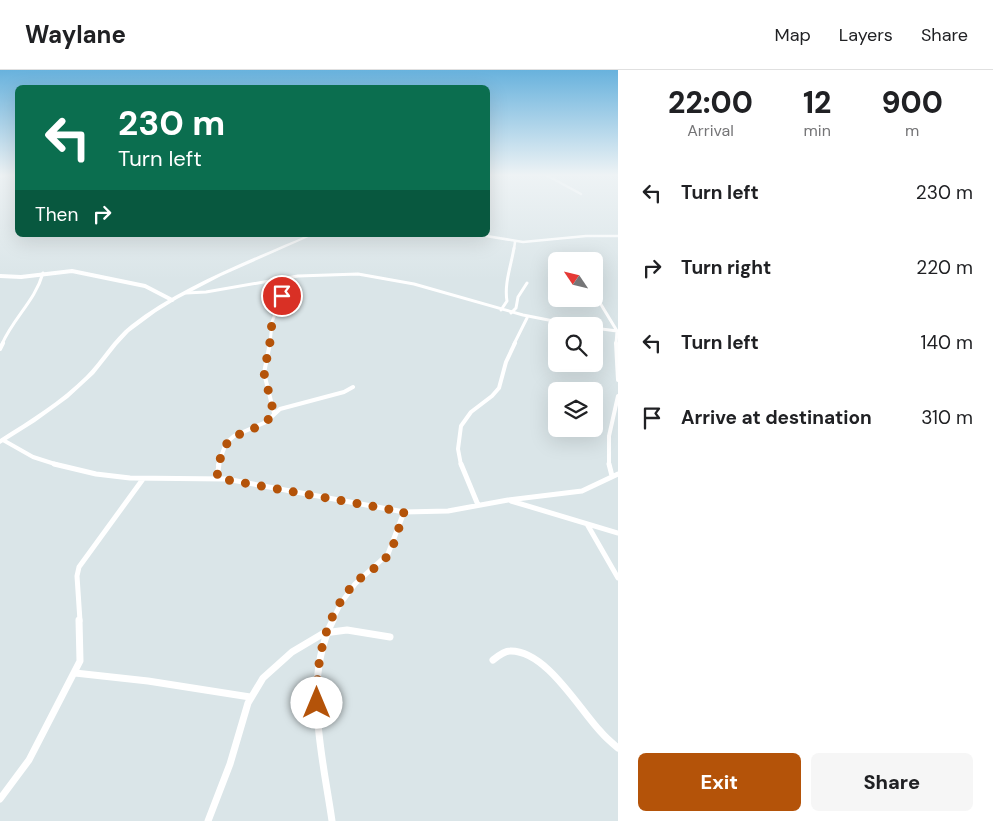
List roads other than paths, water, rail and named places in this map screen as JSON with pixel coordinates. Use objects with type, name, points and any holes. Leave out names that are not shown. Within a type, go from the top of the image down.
[{"type":"main road","points":[[2,441],[76,389],[88,378],[118,340],[132,327],[172,300],[307,237]]},
{"type":"street","points":[[490,237],[515,242],[586,236],[618,236]]},
{"type":"street","points":[[501,310],[507,300],[504,289],[510,275],[515,242]]},
{"type":"street","points":[[0,276],[21,277],[66,271],[125,281],[150,288],[172,300]]},
{"type":"street","points":[[0,349],[8,331],[38,290],[43,273]]},
{"type":"street","points":[[186,293],[204,293],[285,277],[338,273],[397,280],[429,287],[527,318],[548,321]]},
{"type":"street","points":[[274,414],[264,373],[272,322],[282,296],[285,277]]},
{"type":"street","points":[[511,313],[516,308],[518,297],[527,283]]},
{"type":"street","points":[[603,307],[614,328],[618,331]]},
{"type":"street","points":[[478,505],[460,468],[459,432],[467,416],[499,389],[510,351],[521,334],[527,318]]},
{"type":"street","points":[[603,329],[618,331]]},
{"type":"street","points":[[618,331],[615,349],[618,380]]},
{"type":"street","points":[[217,478],[219,460],[226,443],[234,436],[266,422],[274,414],[288,406],[344,392],[353,386]]},
{"type":"street","points":[[612,476],[608,465],[608,451],[618,396]]},
{"type":"street","points":[[2,441],[32,456],[64,467],[144,480],[217,478],[404,512],[448,511],[508,500],[559,495],[582,490],[618,474]]},
{"type":"street","points":[[0,798],[29,760],[80,661],[77,576],[79,567],[144,480]]},
{"type":"street","points":[[508,500],[618,533]]},
{"type":"street","points":[[332,821],[319,742],[317,691],[318,668],[325,633],[352,586],[388,555],[404,512]]},
{"type":"street","points":[[587,524],[618,578]]},
{"type":"street","points":[[208,821],[230,765],[250,697],[257,685],[272,669],[306,642],[325,633],[349,631],[390,637]]},
{"type":"street","points":[[493,660],[509,651],[524,654],[536,660],[548,669],[602,735],[618,748]]},
{"type":"street","points":[[75,673],[148,681],[250,697]]}]
